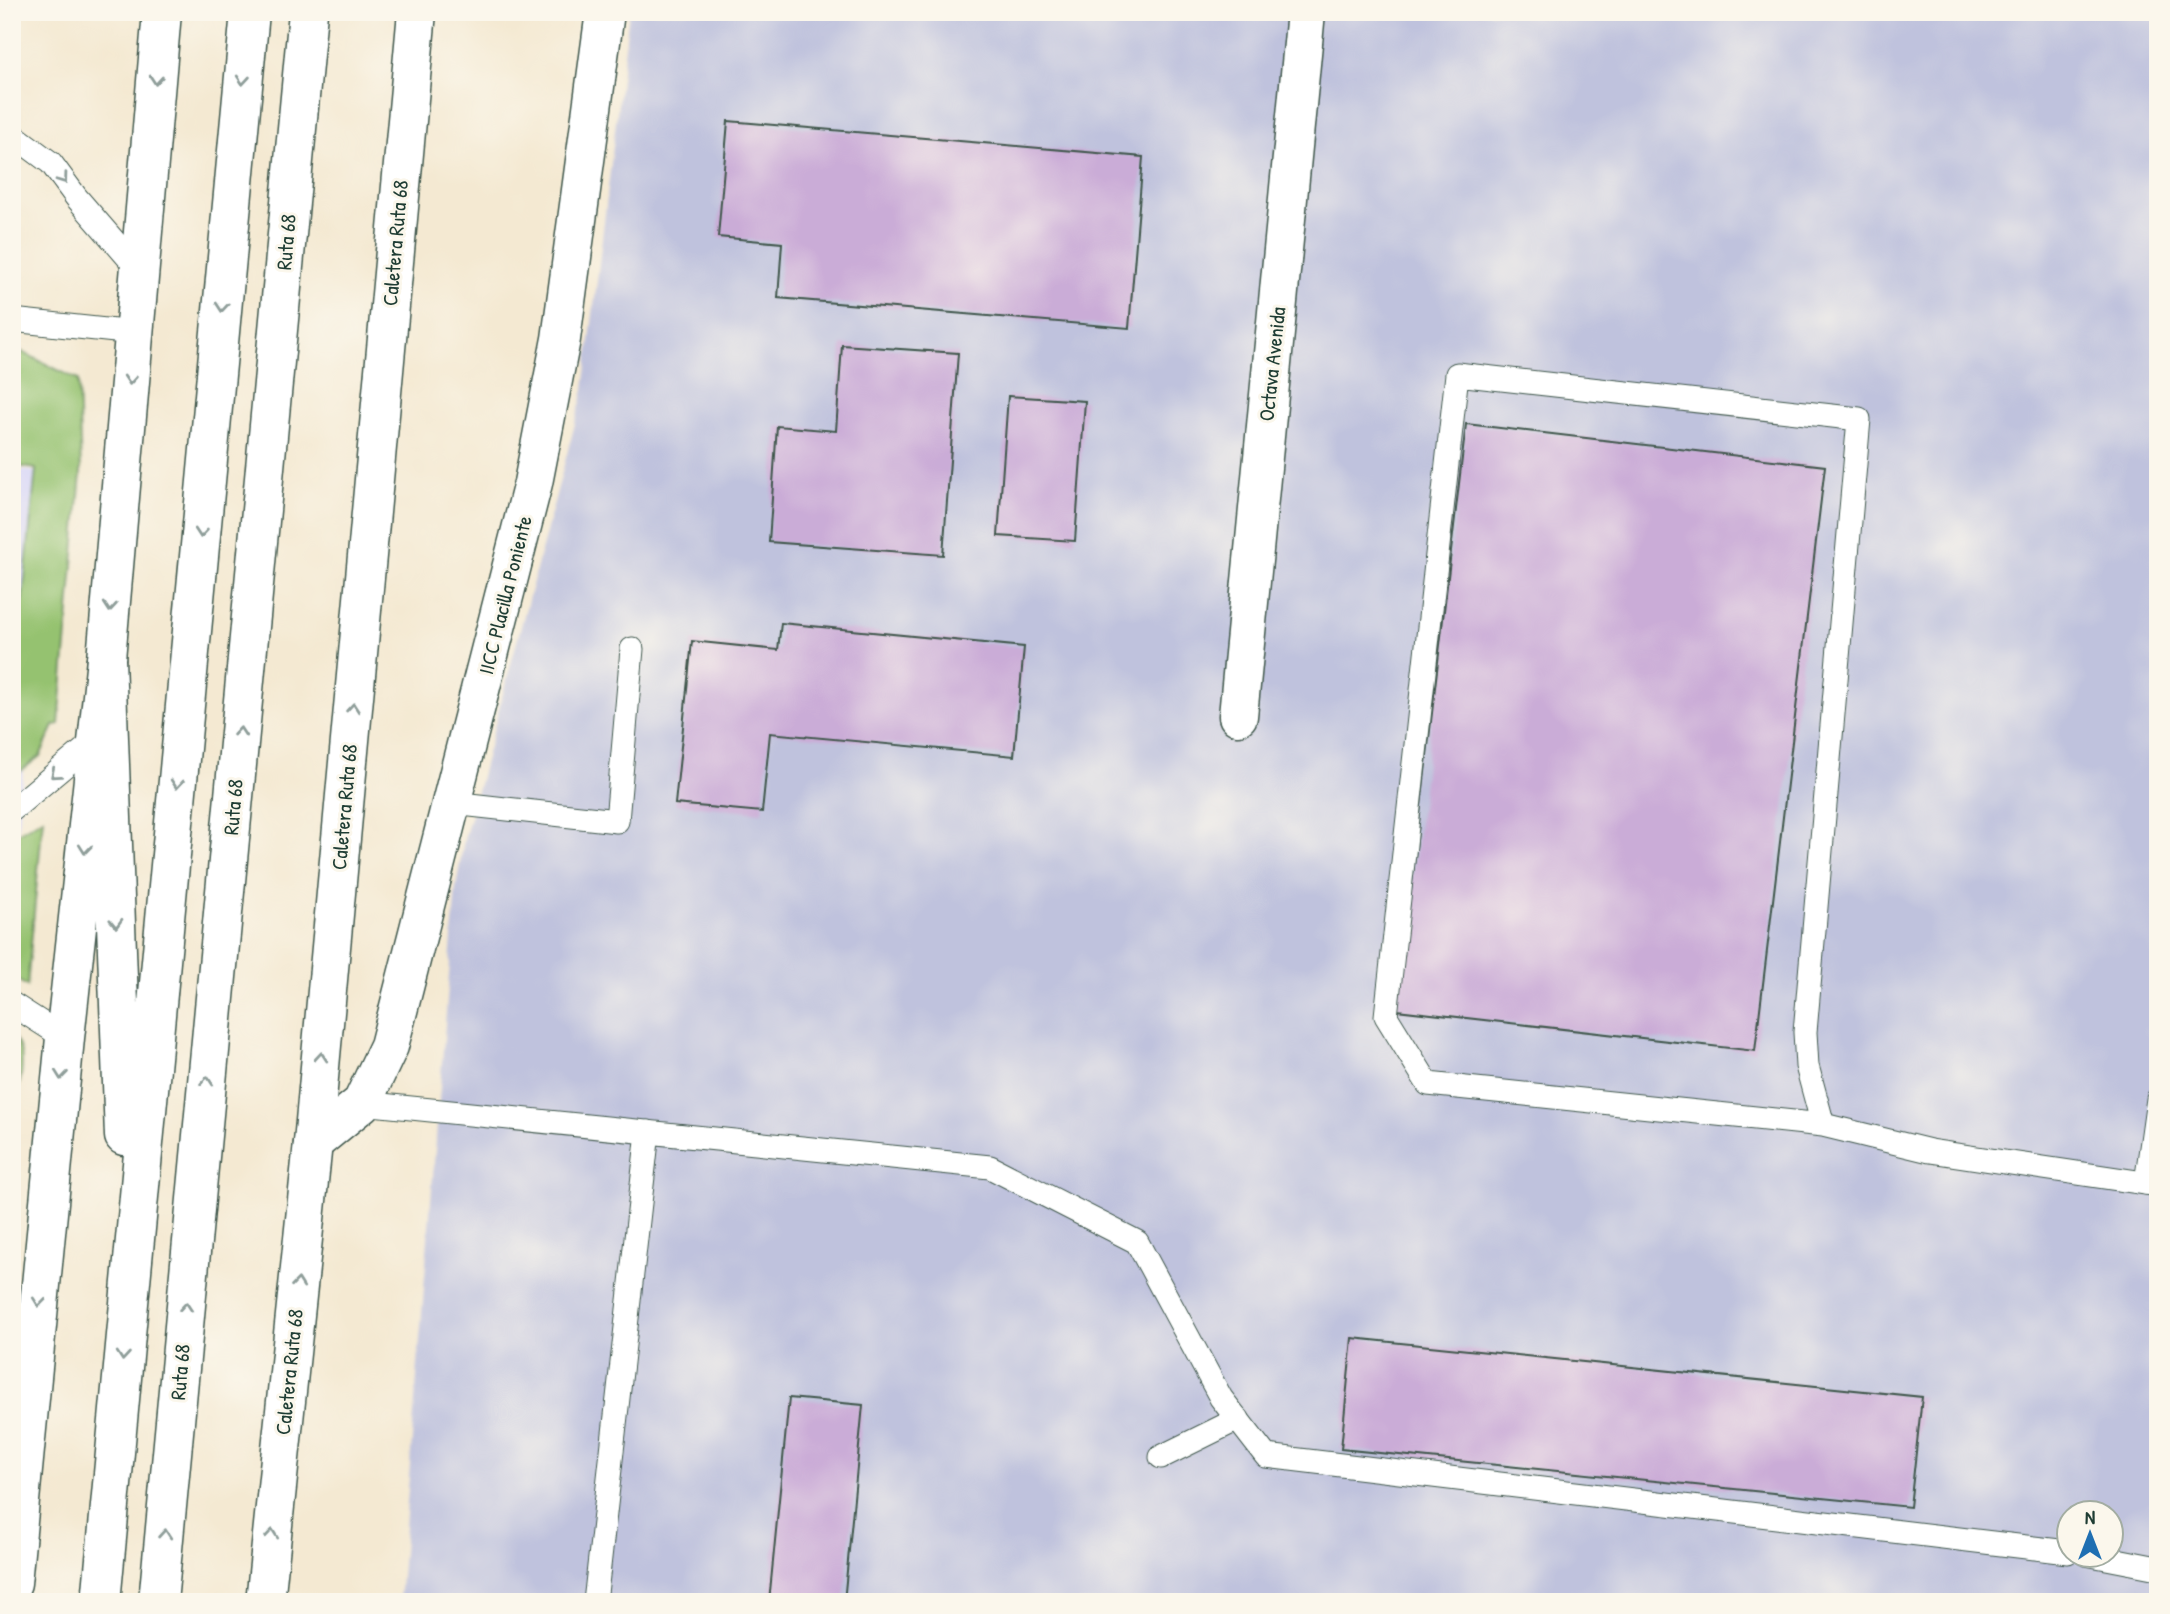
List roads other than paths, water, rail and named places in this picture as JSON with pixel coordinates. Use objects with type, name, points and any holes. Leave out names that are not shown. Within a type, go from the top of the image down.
[{"type":"main road","points":[[12,1583],[65,1038],[106,659],[162,12]]},
{"type":"main road","points":[[101,1602],[250,12]]},
{"type":"main road","name":"Ruta 68","points":[[158,1602],[307,12]]},
{"type":"main road","name":"Caletera Ruta 68","points":[[265,1602],[313,1143],[417,12]]},
{"type":"main road","name":"IICC Placilla Poniente","points":[[313,1143],[362,1103],[389,1046],[452,803],[536,470],[561,338],[605,12]]},
{"type":"main road","name":"Octava Avenida","points":[[1238,716],[1306,12]]},
{"type":"main road","points":[[106,659],[130,1288]]},
{"type":"lane","points":[[12,134],[51,163],[76,197],[139,270]]},
{"type":"lane","points":[[12,320],[134,333]]},
{"type":"lane","points":[[1823,1125],[1807,1066],[1805,1032],[1859,419],[1457,374],[1386,1016],[1428,1084],[1823,1125],[1930,1151],[2152,1184],[2158,1099]]},
{"type":"lane","points":[[452,803],[617,821],[632,649]]},
{"type":"lane","points":[[12,810],[98,738]]},
{"type":"lane","points":[[12,1004],[65,1038]]},
{"type":"lane","points":[[362,1103],[990,1167],[1137,1242],[1221,1398],[1266,1456],[2054,1550]]},
{"type":"lane","points":[[595,1602],[649,1132]]},
{"type":"lane","points":[[1161,1457],[1238,1419]]},
{"type":"lane","points":[[2124,1562],[2158,1568]]}]
